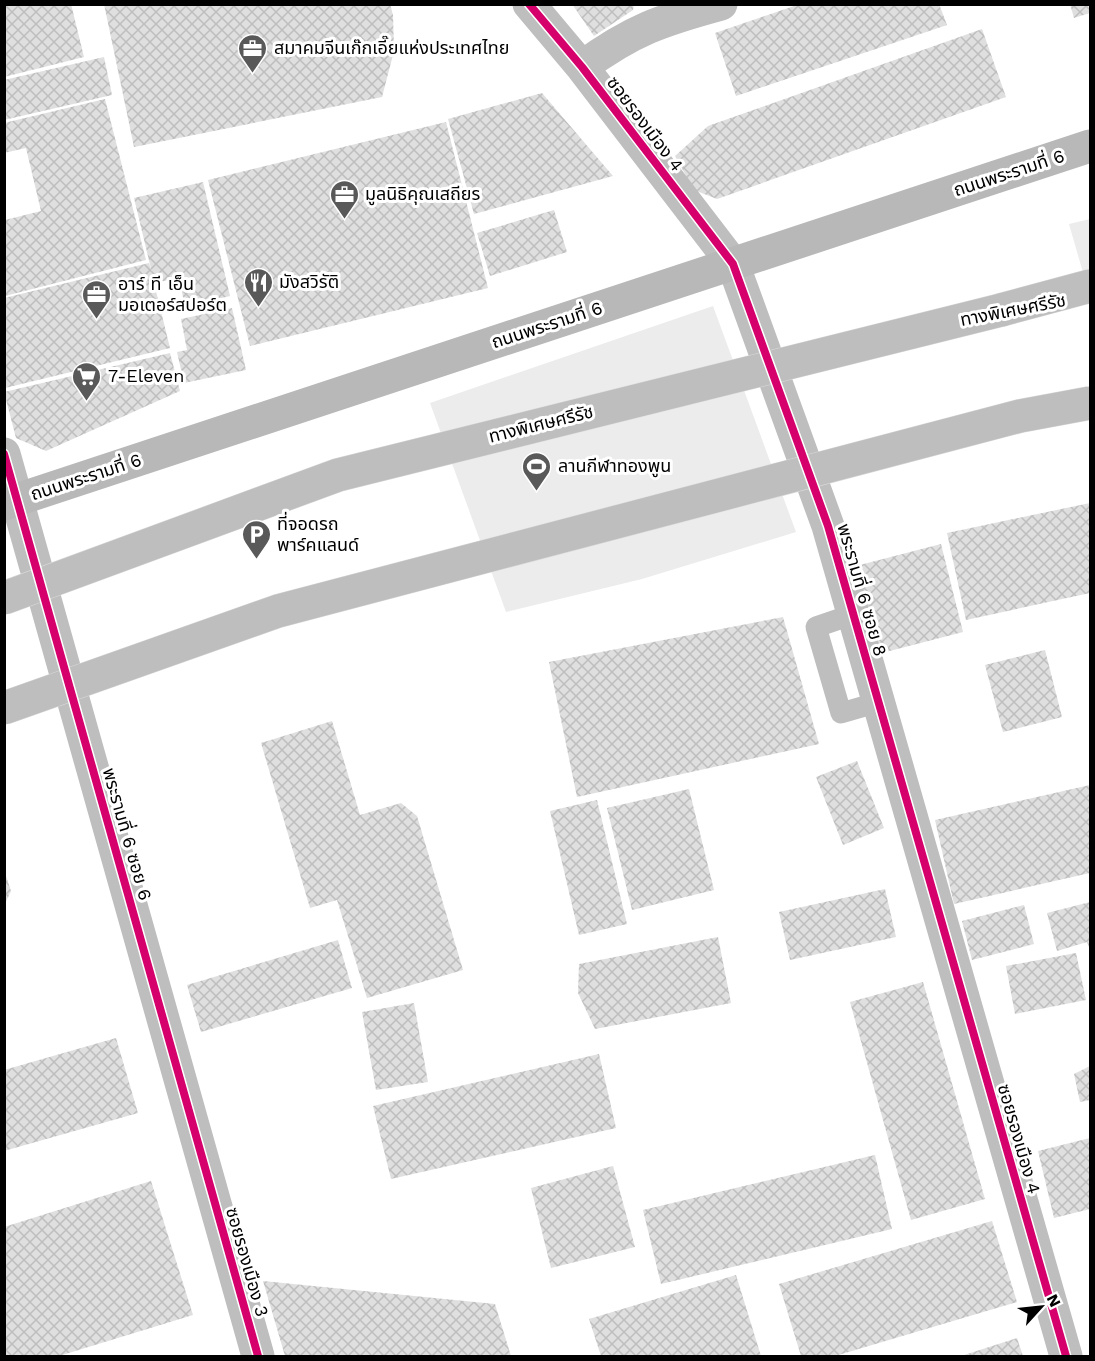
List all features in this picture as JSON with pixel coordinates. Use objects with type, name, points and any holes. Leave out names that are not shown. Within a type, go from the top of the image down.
[{"type":"main road","name":"ซอยรองเมือง 4","points":[[529,4],[582,67],[733,264]]},
{"type":"main road","points":[[582,67],[615,43],[650,25],[721,4]]},
{"type":"main road","name":"ถนนพระรามที่ 6","points":[[11,502],[1090,146]]},
{"type":"main road","name":"พระรามที่ 6 ซอย 8","points":[[733,264],[828,526],[944,930]]},
{"type":"main road","points":[[1001,310],[1090,286]]},
{"type":"main road","name":"ทางพิเศษศรีรัช","points":[[4,598],[338,475],[1001,310],[1090,295]]},
{"type":"main road","points":[[4,708],[278,611],[1020,416],[1090,403]]},
{"type":"main road","name":"พระรามที่ 6 ซอย 6","points":[[4,453],[11,502],[207,1176]]},
{"type":"main road","name":"ซอยรองเมือง 4","points":[[944,930],[1066,1356]]},
{"type":"main road","name":"ซอยรองเมือง 3","points":[[207,1176],[258,1356]]},
{"type":"main road","points":[[1086,1356],[1090,1355]]},
{"type":"shaded area","points":[[1090,219],[1090,297],[1069,224]]},
{"type":"shaded area","points":[[713,306],[796,532],[642,579],[506,612],[430,403]]},
{"type":"building","points":[[10,4],[71,4],[84,57],[4,77],[4,6]]},
{"type":"building","name":"สมาคมจีนเก๊กเอี๊ยแห่งประเทศไทย","points":[[104,4],[390,4],[393,15],[394,51],[382,97],[134,147]]},
{"type":"building","points":[[572,4],[634,4],[633,10],[594,36]]},
{"type":"building","points":[[800,4],[939,4],[947,25],[736,96],[715,33]]},
{"type":"building","points":[[1070,4],[1090,4],[1090,13],[1074,18]]},
{"type":"building","points":[[982,29],[1006,97],[717,199],[694,190],[675,156],[708,126]]},
{"type":"building","points":[[104,57],[112,95],[4,120],[4,80]]},
{"type":"building","points":[[542,93],[613,176],[474,214],[448,119]]},
{"type":"building","points":[[105,99],[146,260],[5,296],[5,220],[41,211],[26,148],[4,153],[4,123]]},
{"type":"building","name":"มูลนิธิคุณเสถียร","points":[[446,122],[488,288],[250,346],[208,180]]},
{"type":"building","points":[[203,182],[230,296],[185,307],[179,278],[154,283],[170,348],[5,388],[4,298],[149,263],[152,273],[134,198]]},
{"type":"building","points":[[554,210],[567,252],[490,276],[477,233]]},
{"type":"building","points":[[232,308],[246,370],[184,383],[177,352],[187,350],[181,319]]},
{"type":"building","points":[[170,353],[180,391],[46,451],[16,438],[4,392]]},
{"type":"building","points":[[1090,503],[1090,593],[966,620],[947,533]]},
{"type":"building","points":[[941,544],[963,632],[878,654],[856,566]]},
{"type":"building","points":[[783,617],[819,744],[577,797],[549,662]]},
{"type":"building","points":[[1045,650],[1062,717],[1003,732],[985,665]]},
{"type":"building","points":[[332,721],[360,815],[401,803],[417,816],[463,970],[367,998],[337,900],[310,908],[261,743]]},
{"type":"building","points":[[857,761],[884,828],[843,845],[816,777]]},
{"type":"building","points":[[1090,785],[1090,873],[954,904],[935,820]]},
{"type":"building","points":[[689,789],[714,890],[632,910],[607,808]]},
{"type":"building","points":[[597,800],[627,924],[579,935],[550,811]]},
{"type":"building","points":[[4,870],[11,891],[4,906]]},
{"type":"building","points":[[885,889],[896,937],[790,960],[779,912]]},
{"type":"building","points":[[1090,902],[1090,950],[1087,942],[1057,951],[1047,913]]},
{"type":"building","points":[[1024,905],[1034,944],[972,960],[962,921]]},
{"type":"building","points":[[718,937],[731,1003],[595,1029],[578,993],[579,964]]},
{"type":"building","points":[[338,940],[352,988],[201,1032],[187,985]]},
{"type":"building","points":[[1076,953],[1086,1000],[1015,1014],[1006,966]]},
{"type":"building","points":[[923,982],[985,1199],[911,1220],[850,1002]]},
{"type":"building","points":[[414,1003],[428,1082],[376,1090],[362,1012]]},
{"type":"building","points":[[116,1038],[138,1113],[4,1151],[4,1070]]},
{"type":"building","points":[[599,1054],[616,1128],[391,1179],[373,1106]]},
{"type":"building","points":[[1090,1066],[1090,1100],[1080,1102],[1074,1074]]},
{"type":"building","points":[[1090,1138],[1090,1209],[1054,1218],[1038,1151]]},
{"type":"building","points":[[875,1155],[892,1229],[661,1284],[643,1210]]},
{"type":"building","points":[[613,1166],[635,1247],[551,1268],[531,1188]]},
{"type":"building","points":[[151,1181],[193,1315],[59,1356],[4,1356],[4,1227]]},
{"type":"building","points":[[992,1221],[1017,1302],[835,1356],[801,1356],[779,1284]]},
{"type":"building","points":[[736,1275],[761,1356],[601,1356],[589,1319]]},
{"type":"building","points":[[263,1281],[495,1304],[511,1356],[285,1356]]},
{"type":"building","points":[[1017,1338],[1023,1356],[961,1356]]},
{"type":"cycle path","points":[[529,4],[582,67],[733,264],[828,526],[1066,1356]]},
{"type":"cycle path","points":[[4,454],[258,1356]]},
{"type":"place","name":"สมาคมจีนเก๊กเอี๊ยแห่งประเทศไทย","points":[[253,74]]},
{"type":"place","name":"มูลนิธิคุณเสถียร","points":[[344,220]]},
{"type":"place","name":"มังสวิรัติ","points":[[258,308]]},
{"type":"place","name":"อาร์ ที เอ็น มอเตอร์สปอร์ต","points":[[97,320]]},
{"type":"place","name":"7-Eleven","points":[[87,402]]},
{"type":"place","name":"ลานกีฬาทองพูน","points":[[537,492]]},
{"type":"place","name":"ที่จอดรถ พาร์คแลนด์","points":[[256,560]]}]
